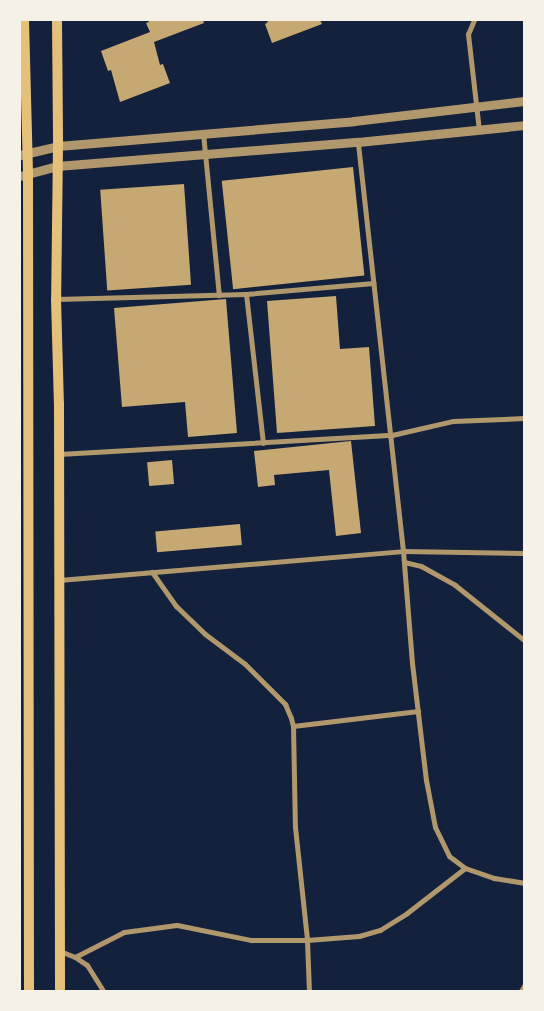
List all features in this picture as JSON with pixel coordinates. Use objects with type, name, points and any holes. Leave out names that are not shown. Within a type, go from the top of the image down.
[{"type":"main road","points":[[24,20],[23,154],[29,991]]},
{"type":"main road","points":[[57,20],[58,166],[56,299],[59,454],[60,991]]},
{"type":"street","points":[[474,20],[468,34],[479,130]]},
{"type":"street","points":[[23,154],[58,146],[354,121],[524,101]]},
{"type":"street","points":[[24,175],[58,166],[358,142],[524,125]]},
{"type":"street","points":[[203,133],[220,295]]},
{"type":"street","points":[[358,142],[392,435],[418,711],[426,780],[435,827],[449,856],[465,868],[494,878],[524,882]]},
{"type":"street","points":[[56,299],[246,294],[374,283]]},
{"type":"street","points":[[246,294],[263,443]]},
{"type":"street","points":[[59,454],[392,435],[453,421],[524,418]]},
{"type":"street","points":[[59,580],[403,551],[524,554]]},
{"type":"street","points":[[404,562],[422,566],[455,585],[524,640]]},
{"type":"street","points":[[152,572],[176,606],[206,634],[245,664],[285,704],[293,726],[295,828],[307,940],[310,991]]},
{"type":"street","points":[[293,726],[418,711]]},
{"type":"street","points":[[75,957],[124,932],[177,925],[251,940],[307,940],[359,936],[380,930],[407,913],[465,868]]},
{"type":"street","points":[[60,951],[75,957],[87,965],[103,991]]},
{"type":"street","points":[[521,991],[524,986]]},
{"type":"building","points":[[148,20],[203,20],[204,23],[154,42],[160,65],[163,64],[170,83],[120,102],[111,70],[108,71],[101,51],[150,32],[146,23],[149,22]]},
{"type":"building","points":[[267,20],[320,20],[322,24],[272,43],[265,24],[268,22]]},
{"type":"building","points":[[353,167],[364,275],[233,289],[222,181]]},
{"type":"building","points":[[184,184],[191,285],[107,291],[100,190]]},
{"type":"building","points":[[336,296],[340,349],[369,347],[375,426],[277,433],[267,301]]},
{"type":"building","points":[[226,299],[237,433],[188,437],[185,402],[122,407],[114,308]]},
{"type":"building","points":[[351,441],[361,533],[336,536],[329,470],[274,475],[275,485],[258,487],[254,451]]},
{"type":"building","points":[[172,460],[174,484],[149,486],[147,462]]},
{"type":"building","points":[[240,524],[242,545],[157,552],[155,531]]}]
